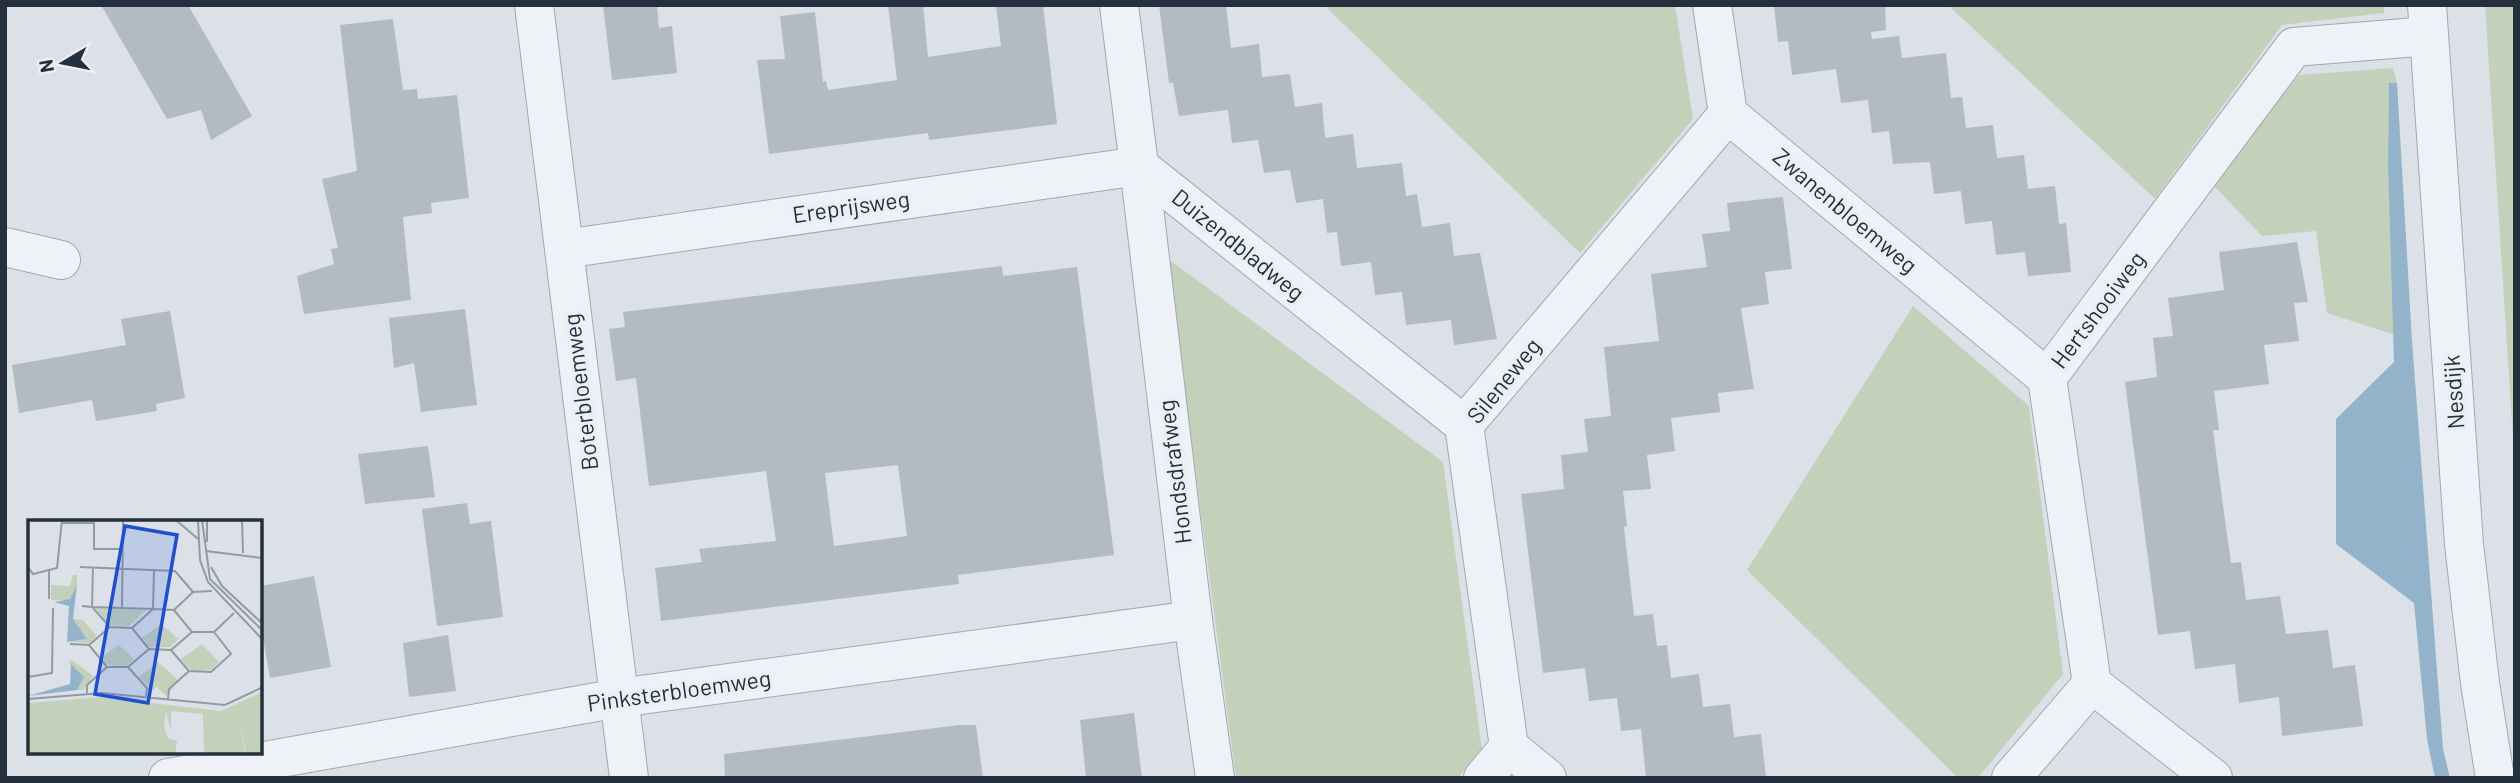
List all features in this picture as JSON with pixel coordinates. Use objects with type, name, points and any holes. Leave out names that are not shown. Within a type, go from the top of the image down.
[{"type":"street","name":"Boterbloemweg","points":[[534,5],[629,778]]},
{"type":"street","points":[[1119,5],[1139,166]]},
{"type":"street","points":[[1712,5],[1728,114]]},
{"type":"street","name":"Hertshooiweg","points":[[2092,684],[2047,378],[2294,47],[2428,21]]},
{"type":"street","name":"Nesdijk","points":[[2428,21],[2464,544],[2480,684],[2495,778]]},
{"type":"street","name":"Zwanenbloemweg","points":[[1728,114],[2047,378]]},
{"type":"street","name":"Sileneweg","points":[[1508,747],[1464,425],[1728,114]]},
{"type":"street","name":"Ereprijsweg","points":[[564,249],[1139,166]]},
{"type":"street","name":"Duizendbladweg","points":[[1139,166],[1464,425]]},
{"type":"street","name":"Hondsdrafweg","points":[[1139,166],[1193,620],[1215,778]]},
{"type":"street","points":[[5,247],[61,260]]},
{"type":"street","name":"Pinksterbloemweg","points":[[167,778],[336,763],[618,698],[1193,620]]},
{"type":"street","points":[[2011,778],[2092,684],[2213,778]]},
{"type":"street","points":[[1483,778],[1508,747],[1547,778]]},
{"type":"green space","points":[[1324,5],[1675,5],[1693,119],[1580,253]]},
{"type":"green space","points":[[1948,5],[2384,5],[2384,13],[2282,25],[2155,199]]},
{"type":"green space","points":[[2485,5],[2515,5],[2515,469]]},
{"type":"green space","points":[[2393,68],[2397,83],[2389,83],[2388,164],[2395,335],[2327,313],[2316,231],[2262,236],[2212,184],[2299,75]]},
{"type":"green space","points":[[1167,258],[1443,462],[1482,750],[1458,778],[1236,778]]},
{"type":"green space","points":[[1913,306],[2029,406],[2063,674],[1978,778],[1958,778],[1747,570]]},
{"type":"water","points":[[2389,83],[2397,83],[2412,341],[2443,749],[2450,778],[2435,778],[2427,739],[2414,603],[2336,544],[2336,419],[2394,362],[2388,164]]},
{"type":"building","points":[[101,5],[188,5],[252,116],[211,140],[201,110],[167,119]]},
{"type":"building","points":[[603,5],[657,5],[659,28],[672,26],[677,73],[612,80]]},
{"type":"building","points":[[888,5],[923,5],[928,57],[1001,46],[996,5],[1043,5],[1057,124],[929,140],[928,133],[769,154],[757,60],[785,59],[780,16],[815,12],[823,82],[826,81],[828,90],[897,80]]},
{"type":"building","points":[[1159,5],[1226,5],[1231,48],[1259,44],[1262,77],[1290,74],[1295,107],[1322,103],[1325,138],[1353,134],[1357,168],[1402,163],[1406,196],[1417,194],[1422,227],[1450,223],[1454,256],[1480,253],[1497,339],[1454,345],[1451,320],[1406,325],[1402,292],[1375,295],[1371,262],[1341,266],[1337,232],[1327,233],[1323,199],[1296,203],[1290,170],[1264,173],[1258,140],[1232,143],[1228,110],[1179,116],[1173,83],[1169,83]]},
{"type":"building","points":[[1774,5],[1885,5],[1886,30],[1871,32],[1872,39],[1899,36],[1902,58],[1946,53],[1951,98],[1962,97],[1966,128],[1993,125],[1997,158],[2024,155],[2028,189],[2055,186],[2059,224],[2066,223],[2071,272],[2028,276],[2025,252],[1996,255],[1992,221],[1965,224],[1961,191],[1934,194],[1930,162],[1893,164],[1889,131],[1872,133],[1868,100],[1841,103],[1836,69],[1792,75],[1788,41],[1778,42]]},
{"type":"building","points":[[393,19],[403,90],[417,89],[418,99],[457,95],[469,198],[431,203],[432,213],[403,217],[411,300],[304,314],[297,276],[334,264],[331,249],[338,248],[322,179],[357,171],[340,25]]},
{"type":"building","points":[[1783,197],[1792,269],[1765,272],[1769,304],[1741,308],[1754,389],[1718,393],[1720,412],[1671,418],[1675,451],[1647,455],[1651,489],[1623,491],[1627,526],[1624,527],[1634,616],[1653,614],[1657,646],[1667,645],[1671,678],[1699,674],[1703,707],[1730,704],[1734,737],[1761,734],[1766,778],[1646,778],[1641,729],[1621,731],[1617,698],[1589,701],[1585,668],[1543,673],[1521,494],[1564,489],[1561,455],[1588,452],[1584,419],[1611,416],[1604,347],[1659,341],[1651,274],[1707,267],[1702,234],[1730,231],[1727,203]]},
{"type":"building","points":[[2297,242],[2308,302],[2294,303],[2299,341],[2264,345],[2269,384],[2214,391],[2219,430],[2213,430],[2222,498],[2231,563],[2241,562],[2246,600],[2280,596],[2286,634],[2328,630],[2333,668],[2355,665],[2363,726],[2282,736],[2279,697],[2239,703],[2235,664],[2195,669],[2190,631],[2158,635],[2125,382],[2157,377],[2153,338],[2173,336],[2168,298],[2224,290],[2219,252]]},
{"type":"building","points":[[1002,266],[1003,276],[1077,267],[1114,555],[958,575],[959,584],[661,621],[655,568],[702,562],[699,549],[776,541],[766,471],[649,486],[636,378],[616,381],[609,329],[625,327],[623,312]],"holes":[[[898,465],[907,536],[834,546],[825,473]]]},
{"type":"building","points":[[465,309],[477,405],[421,412],[414,363],[394,368],[389,318]]},
{"type":"building","points":[[170,311],[185,398],[156,404],[157,411],[96,421],[92,400],[19,413],[12,365],[126,345],[121,319]]},
{"type":"building","points":[[428,446],[435,497],[365,504],[358,454]]},
{"type":"building","points":[[467,503],[470,524],[491,521],[503,617],[437,626],[422,509]]},
{"type":"building","points":[[314,576],[331,667],[270,678],[262,633],[262,586]]},
{"type":"building","points":[[448,635],[456,691],[409,697],[403,643]]},
{"type":"building","points":[[1134,713],[1142,778],[1086,778],[1080,720]]},
{"type":"building","points":[[976,725],[983,778],[725,778],[724,754]]}]
